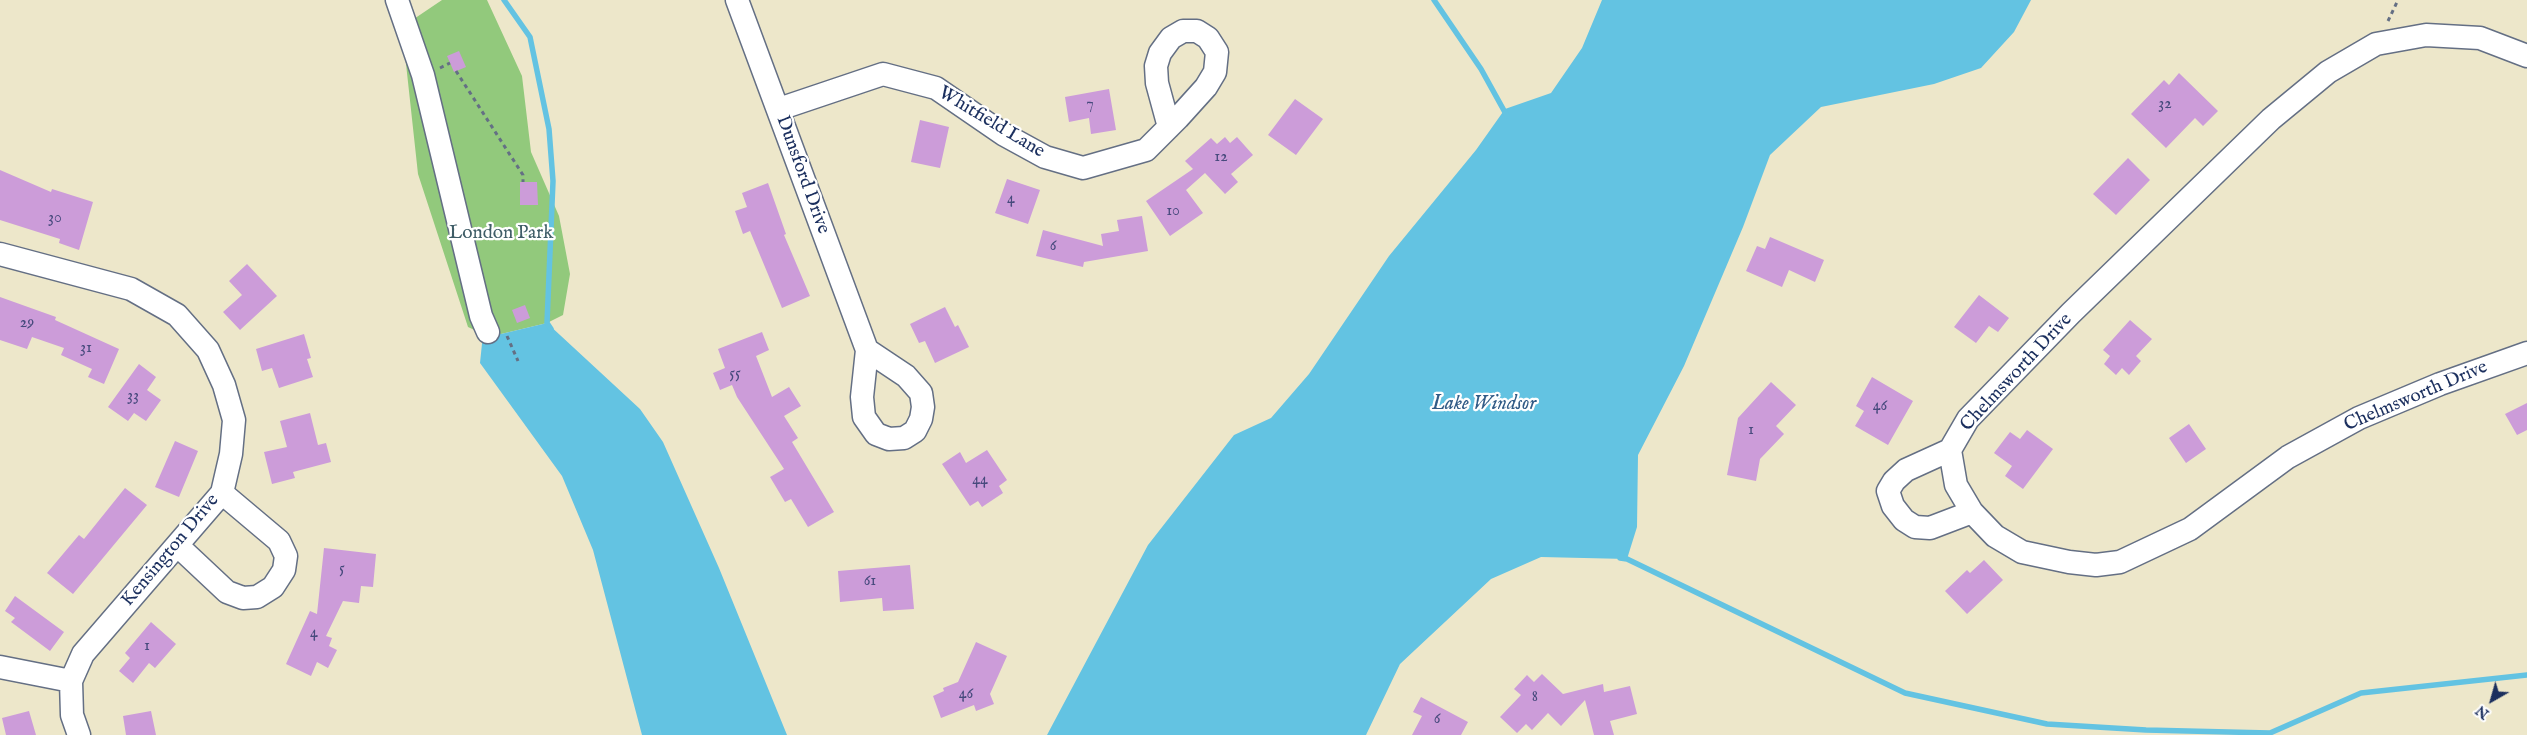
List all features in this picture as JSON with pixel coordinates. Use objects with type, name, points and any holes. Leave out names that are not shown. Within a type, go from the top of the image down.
[{"type":"street","points":[[397,0],[423,75],[481,316],[497,333]]},
{"type":"street","name":"Dunsford Drive","points":[[737,0],[867,350]]},
{"type":"street","name":"Chelmsworth Drive","points":[[2527,56],[2480,38],[2426,35],[2376,44],[2328,72],[2271,119],[2071,313],[1968,419],[1950,450],[1956,485],[1972,512],[1995,536],[2022,552],[2069,562],[2096,565],[2120,562],[2190,529],[2288,457],[2359,418],[2440,384],[2527,353]]},
{"type":"street","name":"Whitfield Lane","points":[[779,109],[883,74],[936,88],[1003,134],[1045,157],[1083,168],[1146,150],[1169,127]]},
{"type":"street","name":"Kensington Drive","points":[[0,254],[131,289],[177,315],[208,350],[224,385],[234,420],[231,454],[222,493],[83,654],[71,681],[72,715],[79,735]]},
{"type":"street","points":[[1950,450],[1906,470],[1894,481],[1888,491],[1893,506],[1904,520],[1915,527],[1930,528],[1972,512]]},
{"type":"street","points":[[178,546],[227,592],[243,598],[257,597],[274,587],[284,570],[286,556],[280,541],[222,493]]},
{"type":"street","points":[[0,667],[71,681]]},
{"type":"path","points":[[456,71],[523,175],[522,182]]},
{"type":"path","points":[[497,333],[518,361]]},
{"type":"green space","name":"London Park","points":[[442,0],[487,0],[522,76],[531,152],[559,216],[570,274],[563,315],[547,323],[501,334],[483,334],[468,327],[418,174],[402,27]]},
{"type":"water","name":"Lake Windsor","points":[[1602,0],[2031,0],[2014,32],[1981,68],[1934,84],[1821,107],[1770,155],[1743,227],[1684,366],[1638,455],[1637,527],[1627,559],[1541,557],[1491,579],[1400,664],[1366,735],[1047,735],[1148,545],[1234,435],[1271,418],[1309,374],[1389,256],[1476,150],[1505,109],[1551,93],[1582,48]]},
{"type":"water","points":[[547,323],[640,409],[663,442],[719,568],[787,735],[642,735],[593,550],[562,476],[480,363],[483,334],[494,329],[501,334]]},
{"type":"building","points":[[459,51],[466,67],[454,72],[447,56]]},
{"type":"building","points":[[2179,73],[2218,111],[2203,126],[2195,118],[2166,148],[2131,114],[2164,80],[2169,85]]},
{"type":"building","points":[[1109,89],[1116,130],[1091,134],[1089,118],[1069,122],[1065,97]]},
{"type":"building","points":[[1295,99],[1323,119],[1296,155],[1268,135]]},
{"type":"building","points":[[920,120],[949,127],[940,168],[911,162]]},
{"type":"building","points":[[1225,137],[1230,143],[1237,137],[1253,155],[1231,174],[1238,182],[1225,194],[1205,173],[1186,190],[1203,213],[1170,236],[1146,201],[1193,169],[1185,161],[1211,138],[1217,144]]},
{"type":"building","points":[[2128,158],[2150,180],[2116,215],[2093,194]]},
{"type":"building","points":[[0,170],[51,192],[52,189],[93,202],[79,250],[59,243],[60,239],[0,220]]},
{"type":"building","points":[[1007,179],[1040,190],[1028,224],[995,213]]},
{"type":"building","points":[[520,182],[537,182],[538,205],[520,205]]},
{"type":"building","points":[[768,183],[786,234],[784,235],[810,296],[782,308],[750,231],[743,234],[735,211],[747,207],[742,193]]},
{"type":"building","points":[[1142,216],[1148,251],[1084,262],[1083,267],[1036,256],[1043,230],[1103,246],[1101,234],[1119,231],[1117,220]]},
{"type":"building","points":[[1770,237],[1824,260],[1815,282],[1789,270],[1782,287],[1746,271],[1757,246],[1765,249]]},
{"type":"building","points":[[247,264],[277,296],[240,330],[223,312],[242,295],[229,281]]},
{"type":"building","points":[[1979,295],[2009,318],[1998,332],[1989,326],[1976,343],[1954,327]]},
{"type":"building","points":[[0,297],[56,317],[55,320],[119,349],[104,384],[88,377],[92,369],[61,355],[64,348],[32,337],[27,349],[0,340]]},
{"type":"building","points":[[525,305],[530,318],[517,323],[512,310]]},
{"type":"building","points":[[945,307],[955,327],[958,325],[969,347],[935,363],[925,341],[919,343],[910,324]]},
{"type":"building","points":[[2130,320],[2152,339],[2136,356],[2141,361],[2129,375],[2122,368],[2116,375],[2104,364],[2110,356],[2103,350]]},
{"type":"building","points":[[762,332],[769,350],[756,356],[772,397],[789,387],[801,406],[784,416],[798,438],[792,442],[834,512],[808,527],[791,499],[785,502],[770,477],[784,469],[737,397],[732,385],[720,390],[713,373],[725,368],[718,349]]},
{"type":"building","points":[[304,334],[311,358],[307,359],[313,377],[279,388],[272,368],[262,371],[256,349]]},
{"type":"building","points":[[139,364],[156,377],[147,390],[161,400],[146,421],[134,413],[128,421],[108,407]]},
{"type":"building","points":[[1872,377],[1913,401],[1888,445],[1855,426],[1864,411],[1856,406]]},
{"type":"building","points":[[1771,382],[1796,405],[1776,426],[1784,434],[1760,459],[1756,481],[1727,475],[1738,418]]},
{"type":"building","points":[[2527,403],[2527,430],[2517,435],[2505,414]]},
{"type":"building","points":[[310,413],[318,445],[326,443],[331,462],[293,472],[295,478],[272,484],[264,452],[287,447],[280,421]]},
{"type":"building","points":[[2189,424],[2206,449],[2186,463],[2169,438]]},
{"type":"building","points":[[2027,430],[2053,449],[2023,489],[2005,476],[2012,466],[1994,453],[2010,432],[2020,439]]},
{"type":"building","points":[[175,441],[198,451],[179,497],[155,487]]},
{"type":"building","points":[[987,450],[1007,480],[999,486],[1003,493],[982,507],[978,501],[970,506],[942,464],[960,452],[966,463]]},
{"type":"building","points":[[125,488],[147,505],[73,594],[47,573],[79,535],[84,539]]},
{"type":"building","points":[[324,548],[376,554],[373,587],[361,586],[359,603],[343,601],[326,636],[332,638],[329,646],[337,650],[328,668],[317,662],[311,676],[286,664],[310,611],[317,614]]},
{"type":"building","points":[[1984,560],[2003,580],[1967,614],[1945,591],[1967,570],[1970,573]]},
{"type":"building","points":[[910,565],[914,609],[883,611],[882,598],[840,602],[838,571]]},
{"type":"building","points":[[15,596],[64,632],[50,651],[11,622],[15,618],[5,611]]},
{"type":"building","points":[[151,622],[176,644],[155,668],[149,663],[133,683],[119,671],[130,658],[125,653]]},
{"type":"building","points":[[976,642],[1007,656],[990,694],[994,704],[976,711],[974,705],[941,718],[933,696],[944,691],[943,688],[958,682]]},
{"type":"building","points":[[1542,674],[1563,694],[1603,684],[1604,692],[1630,686],[1637,714],[1610,721],[1614,735],[1594,735],[1585,700],[1561,726],[1548,713],[1532,730],[1526,724],[1517,733],[1500,717],[1521,695],[1514,689],[1527,675],[1534,682]]},
{"type":"building","points":[[1421,697],[1468,722],[1461,735],[1412,735],[1422,716],[1413,712]]},
{"type":"building","points":[[29,711],[36,735],[6,735],[2,718]]},
{"type":"building","points":[[151,711],[156,735],[126,735],[123,716]]},
{"type":"waterway","points":[[504,0],[530,37],[549,129],[553,181],[547,323],[551,329]]},
{"type":"waterway","points":[[1434,0],[1481,69],[1507,116]]},
{"type":"waterway","points":[[1620,558],[1627,559],[1905,693],[2047,724],[2146,730],[2270,733],[2361,693],[2527,675]]}]
